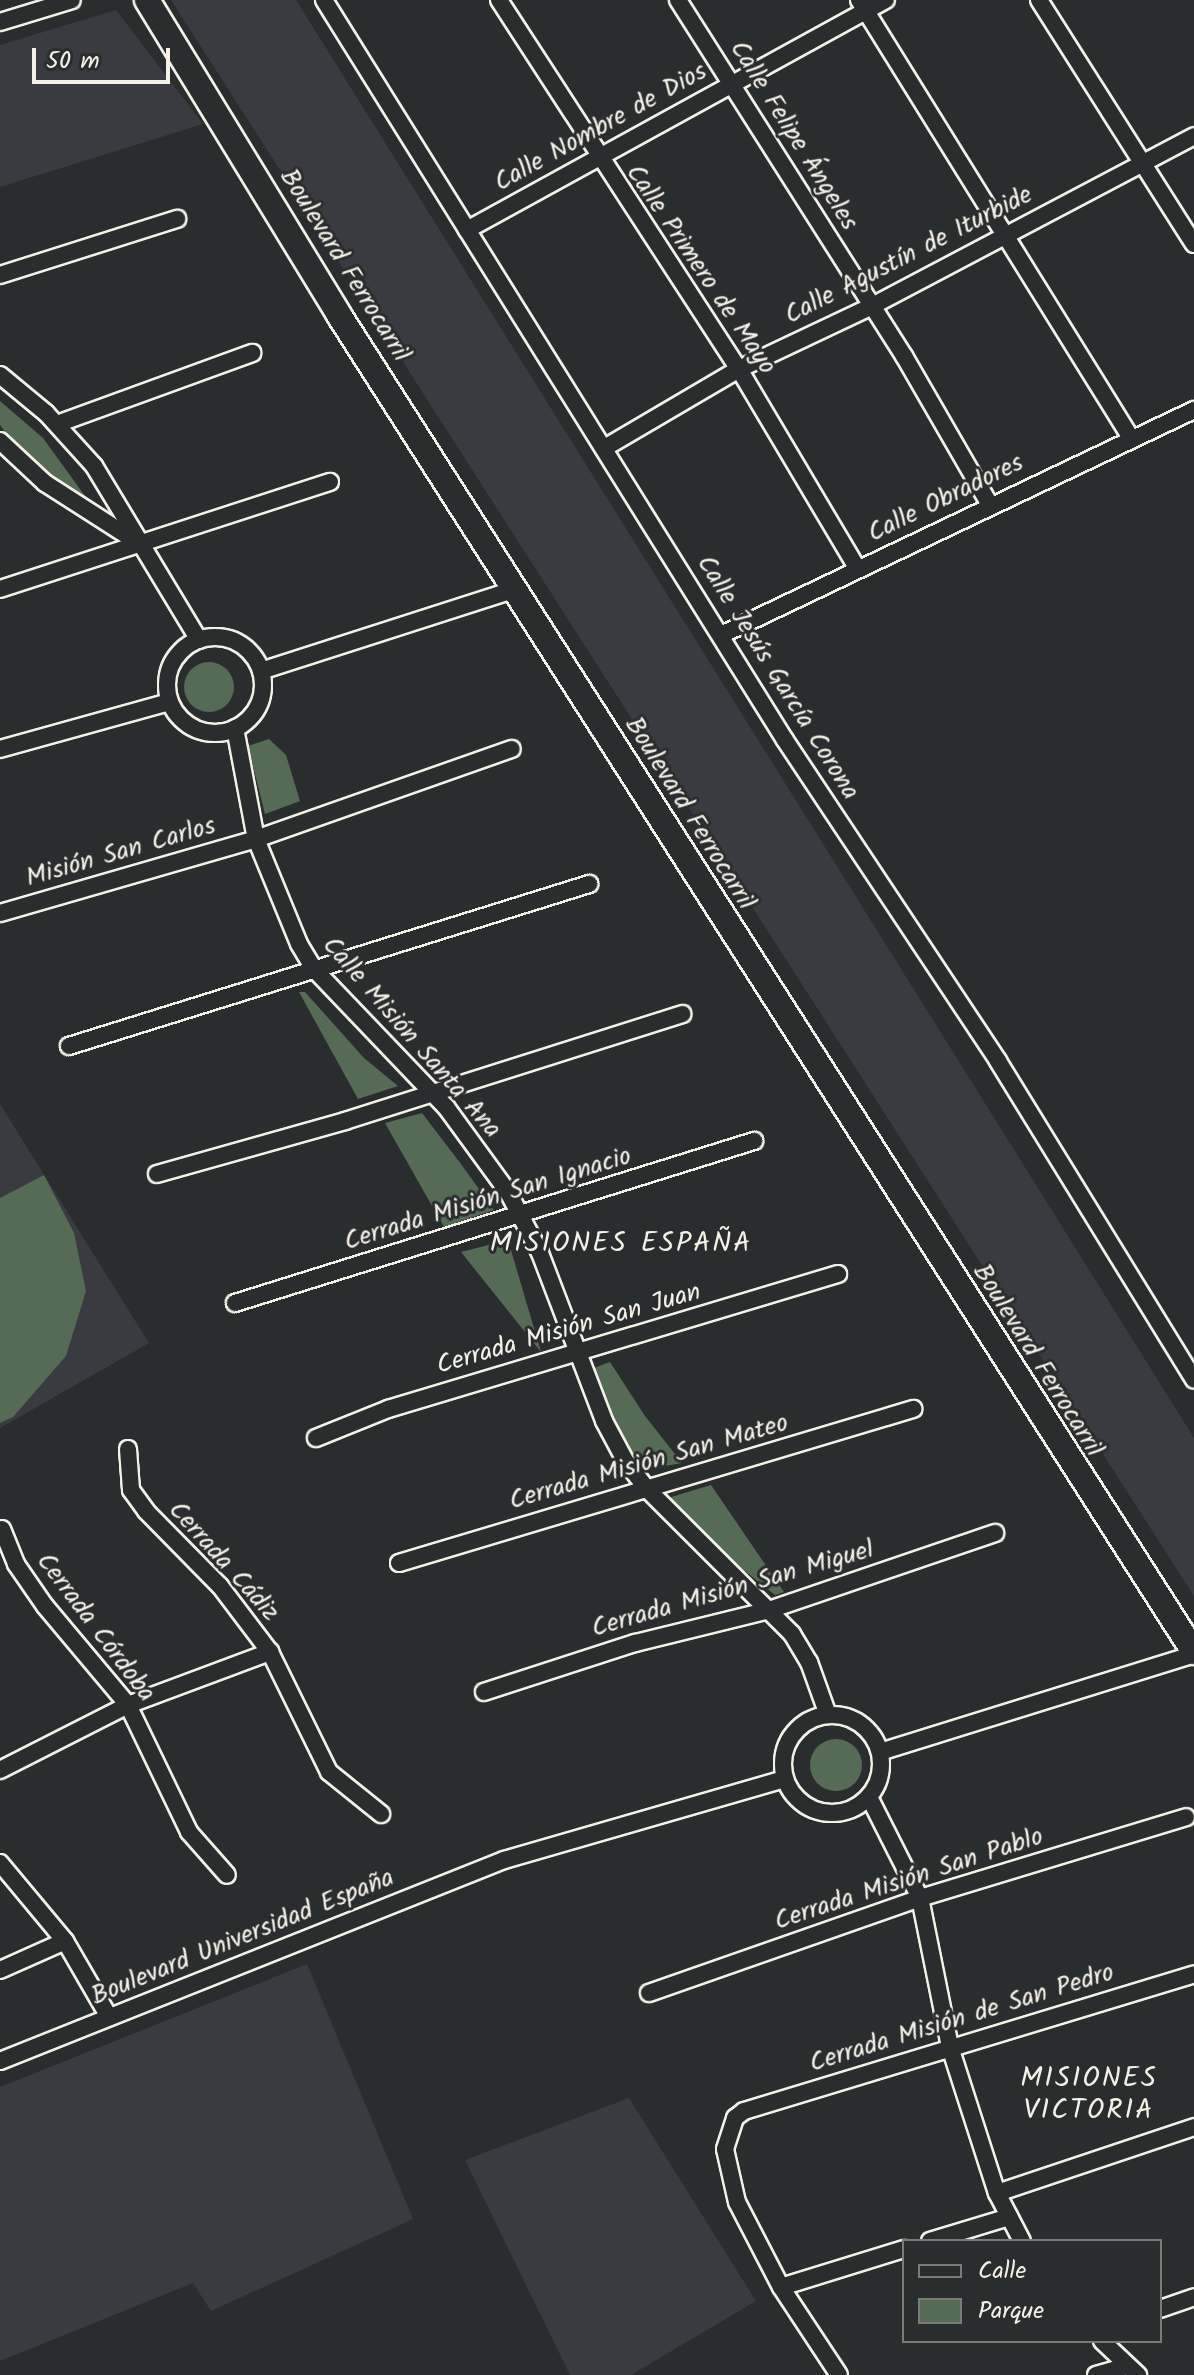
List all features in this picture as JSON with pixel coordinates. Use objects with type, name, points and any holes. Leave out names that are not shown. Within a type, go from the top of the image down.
[{"type":"main road","name":"Boulevard Ferrocarril","points":[[147,0],[514,590],[1194,1653]]},
{"type":"street","points":[[0,22],[72,0]]},
{"type":"street","name":"Calle Primero de Mayo","points":[[499,0],[598,158],[739,369],[857,568]]},
{"type":"street","name":"Calle Felipe Ángeles","points":[[678,0],[872,306],[989,503]]},
{"type":"street","name":"Calle Nombre de Dios","points":[[467,230],[732,83],[862,5],[886,0]]},
{"type":"street","points":[[1039,0],[1194,244]]},
{"type":"street","name":"Calle Jesús García Corona","points":[[327,1],[721,635],[998,1061],[1194,1379]]},
{"type":"street","points":[[862,5],[1001,236],[1131,438]]},
{"type":"street","name":"Calle Agustín de Iturbide","points":[[606,447],[739,369],[872,306],[1194,136]]},
{"type":"street","points":[[0,275],[177,219]]},
{"type":"street","points":[[57,424],[252,353]]},
{"type":"street","points":[[0,375],[57,424],[94,466],[199,640]]},
{"type":"street","name":"Calle Obradores","points":[[721,635],[989,503],[1194,410]]},
{"type":"street","points":[[0,441],[35,475],[140,544]]},
{"type":"street","points":[[0,589],[330,482]]},
{"type":"street","points":[[261,671],[514,590]]},
{"type":"street","points":[[227,638],[242,644],[261,671],[259,703],[235,728],[202,731],[187,723],[170,702],[170,668],[179,653],[199,640],[227,638]]},
{"type":"street","points":[[0,749],[170,702]]},
{"type":"street","name":"Calle Misión Santa Ana","points":[[235,728],[256,839],[277,901],[314,969],[432,1092],[523,1215],[604,1421],[647,1489],[769,1610],[809,1662],[828,1715]]},
{"type":"street","name":"Misión San Carlos","points":[[0,913],[256,839],[512,749]]},
{"type":"street","points":[[69,1046],[589,884]]},
{"type":"street","points":[[157,1174],[682,1014]]},
{"type":"street","name":"Cerrada Misión San Ignacio","points":[[235,1303],[754,1141]]},
{"type":"street","name":"Cerrada Misión San Juan","points":[[316,1438],[388,1409],[838,1274]]},
{"type":"street","name":"Cerrada Misión San Mateo","points":[[399,1563],[913,1409]]},
{"type":"street","name":"Cerrada Cádiz","points":[[128,1449],[131,1490],[146,1511],[220,1586],[270,1652],[329,1772],[381,1814]]},
{"type":"street","name":"Cerrada Córdoba","points":[[2,1529],[16,1564],[45,1606],[128,1705],[189,1832],[227,1875]]},
{"type":"street","name":"Cerrada Misión San Miguel","points":[[484,1692],[635,1643],[769,1610],[995,1533]]},
{"type":"street","points":[[0,1770],[128,1705],[270,1652]]},
{"type":"street","points":[[880,1752],[1194,1653]]},
{"type":"street","points":[[869,1797],[846,1812],[817,1812],[802,1804],[785,1779],[787,1744],[810,1720],[828,1715],[861,1724],[880,1752],[869,1797],[920,1898],[950,2047],[997,2193],[1021,2239]]},
{"type":"street","name":"Boulevard Universidad España","points":[[0,2061],[504,1860],[785,1779]]},
{"type":"street","name":"Cerrada Misión San Pablo","points":[[649,1993],[920,1898],[1186,1817]]},
{"type":"street","points":[[0,1863],[65,1941],[109,2017]]},
{"type":"street","points":[[0,1970],[65,1941]]},
{"type":"street","name":"Cerrada Misión de San Pedro","points":[[781,2287],[747,2227],[730,2178],[726,2138],[744,2111],[1194,1974]]},
{"type":"street","points":[[997,2193],[1194,2127]]},
{"type":"street","points":[[937,2239],[1009,2217]]},
{"type":"street","points":[[839,2375],[781,2287],[902,2250]]},
{"type":"street","points":[[1162,2308],[1194,2297]]},
{"type":"street","points":[[1104,2343],[1132,2371]]},
{"type":"street","points":[[1096,2375],[1132,2371]]},
{"type":"shaded area","points":[[171,0],[296,0],[1194,1438],[1194,1596]]},
{"type":"shaded area","points":[[116,10],[203,124],[0,187],[0,45]]},
{"type":"shaded area","points":[[0,1104],[149,1343],[0,1428]]},
{"type":"shaded area","points":[[307,1964],[413,2219],[211,2311],[193,2283],[0,2361],[0,2087]]},
{"type":"shaded area","points":[[629,2098],[756,2301],[631,2375],[570,2375],[465,2160]]},
{"type":"green space","points":[[0,401],[43,438],[93,507],[20,452],[0,425]]},
{"type":"green space","points":[[209,662],[227,669],[234,687],[227,705],[209,712],[191,705],[184,687],[191,669]]},
{"type":"green space","points":[[269,739],[286,755],[300,801],[265,814],[248,746]]},
{"type":"green space","points":[[299,992],[305,992],[364,1058],[398,1086],[358,1099]]},
{"type":"green space","points":[[422,1113],[494,1210],[444,1227],[385,1123]]},
{"type":"green space","points":[[44,1175],[74,1233],[86,1291],[66,1356],[13,1417],[0,1423],[0,1198]]},
{"type":"green space","points":[[508,1240],[541,1352],[461,1252]]},
{"type":"green space","points":[[610,1362],[645,1416],[682,1463],[643,1470],[615,1425],[594,1368]]},
{"type":"green space","points":[[711,1485],[784,1592],[775,1595],[716,1548],[668,1498]]},
{"type":"green space","points":[[836,1739],[854,1747],[862,1765],[854,1783],[836,1791],[818,1783],[810,1765],[818,1747]]},
{"type":"district","name":"MISIONES ESPAÑA","points":[[621,1244]]},
{"type":"district","name":"MISIONES VICTORIA","points":[[1089,2095]]}]
